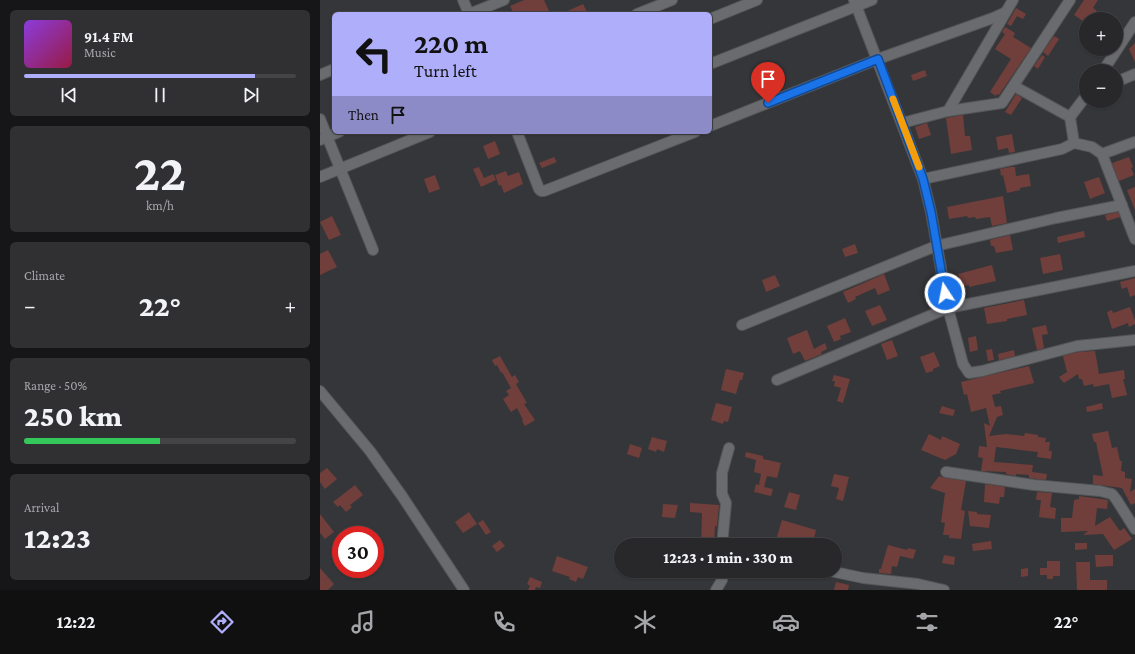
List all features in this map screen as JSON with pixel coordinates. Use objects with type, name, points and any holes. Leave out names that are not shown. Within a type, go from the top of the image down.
[{"type":"street","points":[[463,0],[468,12]]},
{"type":"street","points":[[474,12],[504,0]]},
{"type":"street","points":[[643,12],[662,6],[672,0]]},
{"type":"street","points":[[712,18],[757,0]]},
{"type":"street","points":[[712,63],[856,3],[872,0]]},
{"type":"street","points":[[948,111],[1013,0]]},
{"type":"street","points":[[902,123],[948,111],[1002,103],[1070,0]]},
{"type":"street","points":[[856,3],[923,179],[931,212],[948,308],[963,364],[970,373],[1003,366],[1077,346],[1135,340]]},
{"type":"street","points":[[712,123],[878,59],[994,18],[1004,13]]},
{"type":"street","points":[[1108,64],[1135,22]]},
{"type":"street","points":[[320,75],[332,70]]},
{"type":"street","points":[[1123,79],[1135,74]]},
{"type":"street","points":[[1014,86],[1070,118]]},
{"type":"street","points":[[1074,143],[1070,118],[1079,106]]},
{"type":"street","points":[[320,120],[323,138],[340,169],[373,250]]},
{"type":"street","points":[[323,138],[334,134]]},
{"type":"street","points":[[320,177],[425,134]]},
{"type":"street","points":[[518,134],[541,191],[690,134]]},
{"type":"street","points":[[1102,154],[1135,142]]},
{"type":"street","points":[[923,179],[1043,154],[1062,149],[1074,143],[1092,147],[1102,154],[1122,205],[1132,222],[1135,239]]},
{"type":"street","points":[[742,325],[936,246],[1056,218],[1122,205]]},
{"type":"street","points":[[777,380],[948,308],[1135,271]]},
{"type":"street","points":[[320,391],[370,451],[402,496],[464,590]]},
{"type":"street","points":[[724,538],[726,503],[722,494],[722,474],[729,448]]},
{"type":"street","points":[[946,472],[1034,485],[1100,491],[1112,494],[1135,529]]},
{"type":"street","points":[[842,574],[944,590]]},
{"type":"street","points":[[716,590],[722,578]]},
{"type":"building","points":[[524,0],[544,0],[549,11],[513,12],[510,6]]},
{"type":"building","points":[[1084,0],[1098,0],[1093,8],[1096,12],[1079,12],[1079,18],[1074,15]]},
{"type":"building","points":[[583,4],[587,12],[565,12]]},
{"type":"building","points":[[1016,8],[1026,14],[1023,19],[1017,16],[1011,26],[1007,24]]},
{"type":"building","points":[[1005,27],[1015,33],[1013,37],[1031,48],[999,95],[997,94],[996,96],[990,92],[1011,59],[995,49],[1005,34],[1002,32]]},
{"type":"building","points":[[1054,36],[1059,39],[1048,56],[1043,52]]},
{"type":"building","points":[[1135,43],[1135,62],[1129,49]]},
{"type":"building","points":[[1042,55],[1045,57],[1038,69],[1034,66]]},
{"type":"building","points":[[925,70],[927,76],[913,81],[911,75]]},
{"type":"building","points":[[1016,94],[1022,98],[1011,115],[1005,112]]},
{"type":"building","points":[[963,115],[965,136],[970,136],[972,150],[951,154],[946,118]]},
{"type":"building","points":[[927,123],[931,135],[919,139],[915,127]]},
{"type":"building","points":[[1012,134],[1015,152],[1009,153],[1008,148],[998,150],[996,137]]},
{"type":"building","points":[[495,141],[500,154],[488,159],[483,146]]},
{"type":"building","points":[[554,157],[557,162],[542,168],[539,163]]},
{"type":"building","points":[[1129,157],[1134,175],[1119,181],[1112,163]]},
{"type":"building","points":[[479,167],[484,178],[493,174],[496,180],[481,187],[473,169]]},
{"type":"building","points":[[1015,167],[1016,176],[1029,174],[1031,186],[1007,193],[1000,169]]},
{"type":"building","points":[[506,171],[508,176],[519,172],[523,184],[504,193],[501,185],[499,186],[495,175]]},
{"type":"building","points":[[435,175],[440,189],[429,193],[424,179]]},
{"type":"building","points":[[1099,177],[1105,193],[1090,199],[1084,182]]},
{"type":"building","points":[[1135,187],[1135,210],[1127,190]]},
{"type":"building","points":[[1003,196],[1007,223],[992,226],[990,217],[976,219],[975,217],[968,218],[967,216],[949,219],[947,207]]},
{"type":"building","points":[[1118,212],[1120,217],[1107,221],[1105,215]]},
{"type":"building","points":[[332,216],[341,235],[329,240],[320,222]]},
{"type":"building","points":[[1084,231],[1085,237],[1058,243],[1057,237]]},
{"type":"building","points":[[1010,235],[1013,250],[996,253],[994,246],[991,246],[990,240]]},
{"type":"building","points":[[855,244],[858,253],[845,257],[842,249]]},
{"type":"building","points":[[328,250],[337,267],[320,275],[320,254]]},
{"type":"building","points":[[1060,254],[1063,270],[1043,274],[1040,258]]},
{"type":"building","points":[[992,265],[996,281],[969,287],[969,285],[964,286],[963,281],[960,282],[958,274]]},
{"type":"building","points":[[884,274],[890,290],[878,295],[875,288],[855,297],[856,299],[848,303],[843,292]]},
{"type":"building","points":[[775,275],[780,286],[766,292],[762,280]]},
{"type":"building","points":[[1135,278],[1135,295],[1130,297],[1127,287],[1122,289],[1120,282]]},
{"type":"building","points":[[1024,300],[1027,315],[1007,319],[1007,321],[987,324],[984,308]]},
{"type":"building","points":[[880,305],[887,320],[872,326],[865,311]]},
{"type":"building","points":[[1130,307],[1135,324],[1129,327],[1128,323],[1112,329],[1107,312],[1112,310],[1113,313]]},
{"type":"building","points":[[845,318],[851,332],[840,336],[841,339],[834,342],[827,326]]},
{"type":"building","points":[[1046,325],[1048,334],[1042,335],[1044,348],[1037,350],[1032,328]]},
{"type":"building","points":[[807,330],[814,349],[825,343],[827,349],[821,352],[822,354],[805,361],[800,351],[793,354],[787,338]]},
{"type":"building","points":[[976,336],[978,350],[970,352],[968,338]]},
{"type":"building","points":[[892,340],[898,356],[887,360],[881,344]]},
{"type":"building","points":[[992,349],[994,360],[988,361],[986,350]]},
{"type":"building","points":[[1014,350],[1015,356],[999,360],[998,354]]},
{"type":"building","points":[[1095,351],[1099,374],[1124,370],[1125,379],[1123,379],[1127,395],[1112,398],[1109,384],[1094,387],[1093,384],[1084,386],[1082,379],[1079,379],[1078,374],[1064,383],[1059,377],[1067,372],[1063,356],[1078,352]]},
{"type":"building","points":[[934,352],[940,366],[933,369],[933,371],[926,373],[920,357]]},
{"type":"building","points":[[500,356],[512,377],[515,375],[519,382],[516,384],[527,403],[524,404],[535,420],[525,426],[517,408],[511,412],[503,399],[509,395],[506,391],[511,388],[502,372],[501,373],[497,365],[495,366],[492,360]]},
{"type":"building","points":[[1029,366],[1034,383],[1000,391],[1001,393],[992,395],[995,407],[1001,406],[1003,415],[997,417],[989,436],[1006,434],[1024,436],[1025,433],[1046,438],[1045,442],[1050,442],[1049,451],[1052,451],[1051,459],[1037,457],[1038,452],[996,447],[994,462],[1033,465],[1032,472],[1047,474],[1046,480],[1029,478],[1029,475],[1016,474],[1016,476],[1006,474],[1006,472],[981,471],[983,458],[978,457],[979,446],[987,447],[984,423],[990,426],[986,408],[971,412],[967,394],[964,395],[961,382]]},
{"type":"building","points":[[726,369],[744,373],[742,380],[740,380],[736,394],[721,390]]},
{"type":"building","points":[[834,375],[850,379],[843,403],[837,401],[841,388],[834,386],[835,381],[832,381]]},
{"type":"building","points":[[716,403],[732,407],[728,422],[724,421],[723,424],[711,420]]},
{"type":"building","points":[[1102,403],[1103,409],[1087,412],[1086,407]]},
{"type":"building","points":[[942,406],[955,410],[953,416],[939,413]]},
{"type":"building","points":[[1108,431],[1112,448],[1117,447],[1120,461],[1122,461],[1121,471],[1125,472],[1125,478],[1132,479],[1130,492],[1135,489],[1135,503],[1131,505],[1122,488],[1093,484],[1093,475],[1103,476],[1096,442],[1094,442],[1092,434]]},
{"type":"building","points":[[929,434],[941,440],[942,436],[960,444],[956,454],[945,460],[921,450]]},
{"type":"building","points":[[652,437],[667,441],[664,452],[657,449],[656,452],[648,449]]},
{"type":"building","points":[[630,444],[642,448],[639,458],[627,454]]},
{"type":"building","points":[[746,452],[763,456],[763,459],[781,463],[777,478],[767,476],[764,487],[773,489],[771,496],[754,492],[756,484],[759,485],[761,474],[754,472],[756,460],[745,457]]},
{"type":"building","points":[[327,468],[337,479],[325,489],[320,482],[320,473]]},
{"type":"building","points":[[834,474],[849,477],[843,501],[836,499],[839,488],[831,486]]},
{"type":"building","points":[[939,476],[966,481],[961,510],[965,511],[961,539],[949,538],[949,535],[943,535],[945,523],[941,522],[945,493],[930,488]]},
{"type":"building","points":[[985,484],[1005,487],[1004,497],[1000,497],[999,504],[984,502]]},
{"type":"building","points":[[355,485],[363,495],[350,505],[352,507],[346,512],[340,505],[338,507],[333,502]]},
{"type":"building","points":[[789,492],[800,495],[796,510],[784,507]]},
{"type":"building","points":[[1037,492],[1052,493],[1050,507],[1056,508],[1055,519],[1039,517],[1041,500],[1036,500]]},
{"type":"building","points":[[1079,496],[1108,500],[1107,509],[1097,508],[1095,526],[1110,517],[1120,531],[1124,528],[1132,539],[1114,550],[1103,534],[1083,535],[1088,531],[1061,532],[1061,518],[1072,518],[1074,500],[1079,499]]},
{"type":"building","points":[[690,503],[719,505],[714,538],[701,538],[702,513],[690,512]]},
{"type":"building","points":[[663,504],[678,505],[675,518],[662,517]]},
{"type":"building","points":[[968,511],[977,512],[977,514],[991,515],[989,528],[970,526]]},
{"type":"building","points":[[469,512],[477,524],[463,533],[455,522]]},
{"type":"building","points":[[320,514],[332,529],[332,534],[325,539],[320,533]]},
{"type":"building","points":[[483,520],[491,532],[486,535],[478,523]]},
{"type":"building","points":[[782,520],[816,530],[814,538],[777,538]]},
{"type":"building","points":[[500,540],[505,546],[497,552],[492,546]]},
{"type":"building","points":[[991,541],[992,549],[973,551],[972,544]]},
{"type":"building","points":[[1075,543],[1087,543],[1087,549],[1075,550]]},
{"type":"building","points":[[888,545],[907,550],[908,548],[916,550],[913,559],[900,556],[897,567],[892,566],[891,574],[879,573],[879,569],[881,569]]},
{"type":"building","points":[[944,555],[955,557],[954,565],[942,563]]},
{"type":"building","points":[[1095,555],[1113,555],[1113,566],[1096,567]]},
{"type":"building","points":[[557,556],[588,567],[583,579],[578,577],[576,582],[569,579],[570,577],[552,571]]},
{"type":"building","points":[[1047,561],[1060,561],[1060,576],[1053,576],[1053,579],[1047,579],[1047,575],[1040,575],[1040,568],[1047,568]]},
{"type":"building","points":[[1076,562],[1090,562],[1090,580],[1107,580],[1107,590],[1077,590]]},
{"type":"building","points":[[320,568],[334,584],[328,590],[320,590]]},
{"type":"building","points":[[1028,568],[1028,576],[1021,577],[1021,569]]},
{"type":"building","points":[[530,577],[542,582],[540,588],[536,587],[535,590],[528,590],[530,586],[527,584]]},
{"type":"building","points":[[836,582],[849,585],[848,590],[834,590]]},
{"type":"slow traffic","points":[[893,99],[919,167]]},
{"type":"route","points":[[768,103],[878,59],[923,179],[931,212],[945,293]]}]
